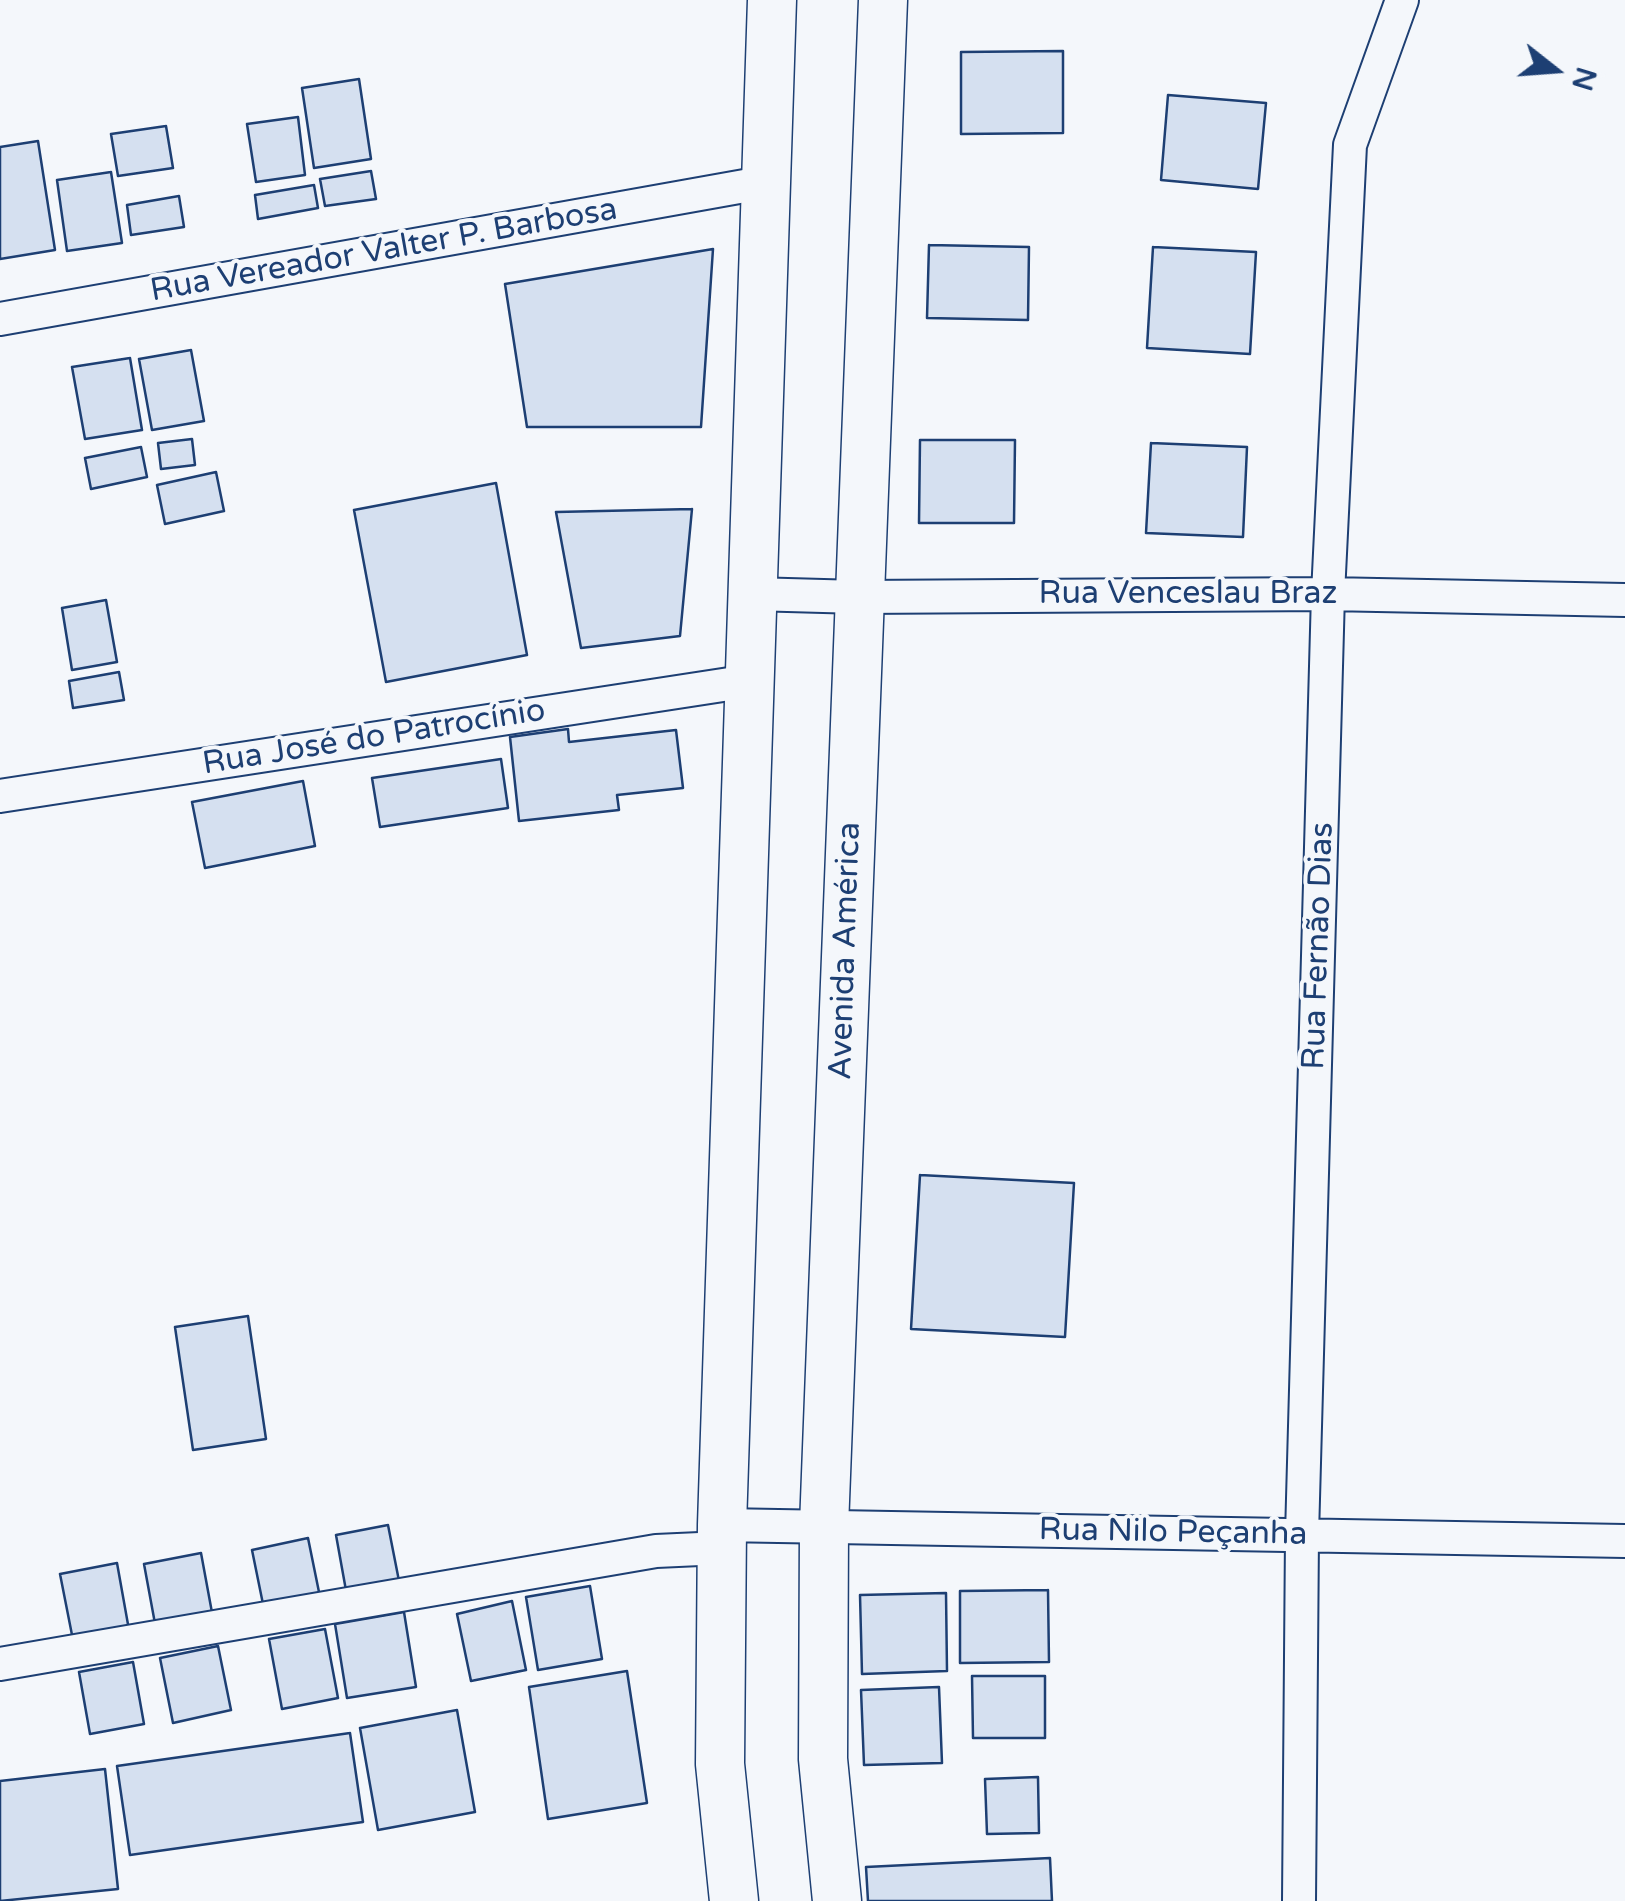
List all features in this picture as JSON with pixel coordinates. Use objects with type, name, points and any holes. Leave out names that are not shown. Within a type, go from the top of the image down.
[{"type":"main road","points":[[734,1901],[720,1764],[722,1536],[772,0]]},
{"type":"main road","name":"Avenida América","points":[[837,1901],[823,1759],[824,1526],[883,0]]},
{"type":"street","name":"Rua Fernão Dias","points":[[1299,1901],[1302,1535],[1328,594],[1350,145],[1402,0]]},
{"type":"street","name":"Rua Vereador Valter P. Barbosa","points":[[0,319],[767,182]]},
{"type":"street","name":"Rua Venceslau Braz","points":[[752,594],[1328,594],[1625,600]]},
{"type":"street","name":"Rua José do Patrocínio","points":[[0,796],[749,681]]},
{"type":"street","name":"Rua Nilo Peçanha","points":[[0,1664],[656,1551],[722,1536],[824,1526],[1625,1541]]},
{"type":"building","points":[[1063,51],[1063,133],[961,134],[961,52]]},
{"type":"building","points":[[359,79],[371,159],[314,168],[302,88]]},
{"type":"building","points":[[1168,95],[1266,103],[1258,189],[1161,180]]},
{"type":"building","points":[[298,117],[305,175],[256,182],[247,124]]},
{"type":"building","points":[[166,126],[173,168],[118,176],[111,134]]},
{"type":"building","points":[[38,141],[55,250],[0,259],[0,147]]},
{"type":"building","points":[[371,171],[376,199],[325,206],[320,179]]},
{"type":"building","points":[[111,172],[122,243],[67,251],[57,180]]},
{"type":"building","points":[[314,185],[318,208],[258,219],[255,195]]},
{"type":"building","points":[[179,196],[184,227],[131,235],[127,205]]},
{"type":"building","points":[[929,245],[1029,247],[1028,320],[927,318]]},
{"type":"building","points":[[1153,247],[1256,252],[1250,354],[1147,348]]},
{"type":"building","points":[[713,249],[701,427],[527,427],[505,284]]},
{"type":"building","points":[[191,350],[204,421],[152,430],[139,359]]},
{"type":"building","points":[[130,358],[142,430],[85,439],[72,367]]},
{"type":"building","points":[[192,439],[195,465],[161,469],[158,443]]},
{"type":"building","points":[[920,440],[1015,440],[1014,523],[919,523]]},
{"type":"building","points":[[1151,443],[1247,447],[1243,537],[1146,533]]},
{"type":"building","points":[[141,447],[147,477],[91,489],[85,458]]},
{"type":"building","points":[[216,472],[224,511],[165,524],[157,485]]},
{"type":"building","points":[[496,483],[527,655],[386,682],[354,510]]},
{"type":"building","points":[[692,509],[680,636],[581,648],[556,512]]},
{"type":"building","points":[[106,600],[117,662],[72,670],[62,608]]},
{"type":"building","points":[[119,672],[124,700],[73,708],[69,681]]},
{"type":"building","points":[[568,729],[569,742],[676,730],[683,788],[617,795],[619,810],[519,821],[510,737]]},
{"type":"building","points":[[501,759],[508,808],[380,827],[372,778]]},
{"type":"building","points":[[303,781],[315,846],[205,868],[192,802]]},
{"type":"building","points":[[920,1175],[1074,1183],[1065,1337],[911,1329]]},
{"type":"building","points":[[248,1316],[266,1439],[193,1450],[175,1327]]},
{"type":"building","points":[[388,1525],[400,1586],[347,1596],[336,1535]]},
{"type":"building","points":[[308,1538],[320,1597],[264,1609],[252,1550]]},
{"type":"building","points":[[201,1553],[213,1618],[156,1629],[144,1564]]},
{"type":"building","points":[[117,1563],[129,1630],[73,1640],[60,1574]]},
{"type":"building","points":[[590,1586],[602,1659],[538,1670],[526,1597]]},
{"type":"building","points":[[1048,1590],[1049,1662],[960,1663],[960,1591]]},
{"type":"building","points":[[946,1593],[947,1671],[862,1674],[860,1595]]},
{"type":"building","points":[[512,1601],[526,1670],[471,1681],[457,1614]]},
{"type":"building","points":[[404,1612],[416,1687],[347,1698],[335,1624]]},
{"type":"building","points":[[325,1629],[338,1698],[282,1709],[269,1639]]},
{"type":"building","points":[[218,1646],[231,1710],[173,1723],[160,1658]]},
{"type":"building","points":[[133,1662],[144,1724],[90,1734],[79,1672]]},
{"type":"building","points":[[627,1671],[647,1803],[548,1819],[529,1687]]},
{"type":"building","points":[[972,1676],[1045,1676],[1045,1738],[973,1738]]},
{"type":"building","points":[[939,1687],[942,1763],[864,1765],[861,1690]]},
{"type":"building","points":[[457,1710],[475,1812],[378,1830],[360,1728]]},
{"type":"building","points":[[350,1733],[363,1822],[130,1855],[117,1766]]},
{"type":"building","points":[[105,1769],[118,1889],[0,1901],[0,1781]]},
{"type":"building","points":[[1038,1777],[1039,1833],[987,1834],[985,1779]]},
{"type":"building","points":[[1050,1858],[1052,1901],[868,1901],[866,1867]]}]
